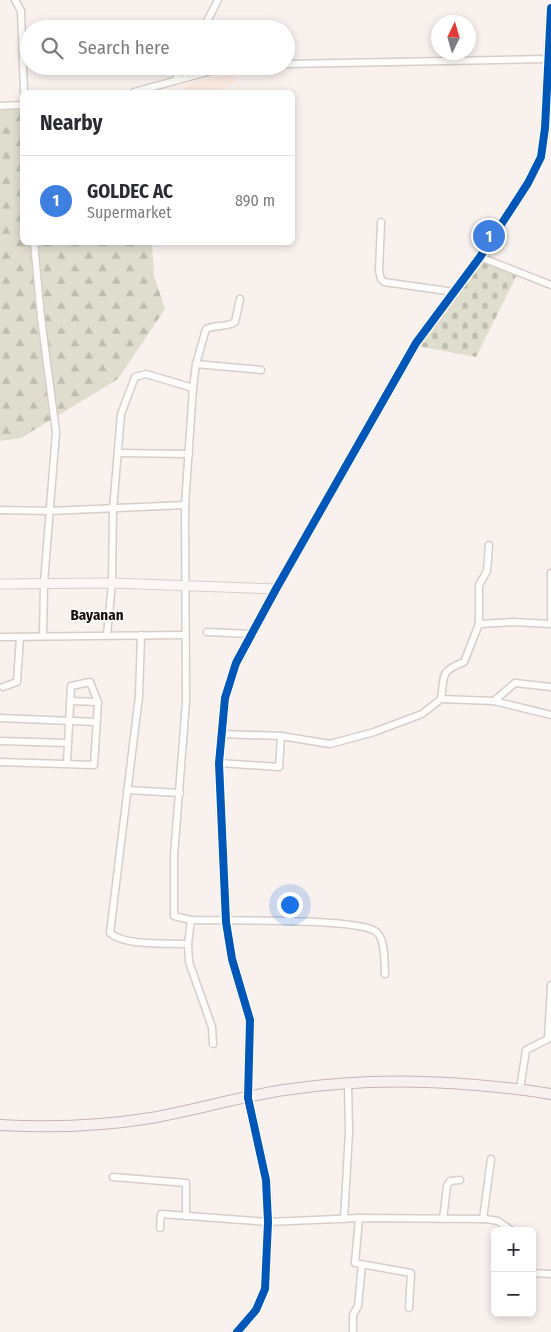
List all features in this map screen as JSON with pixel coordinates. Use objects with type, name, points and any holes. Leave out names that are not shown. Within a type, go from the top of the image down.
[{"type":"main road","points":[[0,1125],[58,1126],[120,1122],[283,1090],[348,1083],[429,1081],[520,1089],[551,1094]]},
{"type":"street","points":[[15,0],[21,11],[21,20]]},
{"type":"street","points":[[207,20],[218,0]]},
{"type":"street","points":[[237,1332],[256,1310],[265,1289],[268,1222],[266,1180],[248,1098],[250,1020],[232,959],[226,922],[219,763],[225,698],[236,663],[416,343],[480,257],[528,183],[541,157],[550,55],[551,8]]},
{"type":"street","points":[[295,64],[550,55]]},
{"type":"street","points":[[23,75],[24,90]]},
{"type":"street","points":[[176,80],[178,75]]},
{"type":"street","points":[[141,90],[195,75]]},
{"type":"street","points":[[0,106],[20,105]]},
{"type":"street","points":[[380,222],[379,271],[384,282],[454,292]]},
{"type":"street","points":[[34,245],[40,318],[56,432],[44,583],[43,636]]},
{"type":"street","points":[[480,257],[551,285]]},
{"type":"street","points":[[240,299],[235,322],[229,326],[211,326],[206,329],[196,364],[193,388],[185,505],[186,702],[174,856],[174,916],[191,920],[305,922],[364,927],[376,931],[382,939],[385,974]]},
{"type":"street","points":[[196,364],[261,370]]},
{"type":"street","points":[[107,635],[112,583],[113,509],[121,414],[135,377],[146,374],[193,388]]},
{"type":"street","points":[[118,453],[189,454]]},
{"type":"street","points":[[0,510],[50,511],[185,505]]},
{"type":"street","points":[[441,699],[444,672],[448,668],[464,662],[479,624],[479,585],[487,571],[489,545]]},
{"type":"street","points":[[479,624],[507,622],[551,624],[551,573]]},
{"type":"street","points":[[0,584],[112,583],[276,589]]},
{"type":"street","points":[[207,632],[252,634]]},
{"type":"street","points":[[141,634],[139,696],[110,932],[116,939],[188,944]]},
{"type":"street","points":[[0,637],[185,635]]},
{"type":"street","points":[[3,687],[17,682],[20,637]]},
{"type":"street","points":[[0,762],[94,765],[98,702],[90,682],[71,686],[67,764]]},
{"type":"street","points":[[494,701],[515,683],[551,687]]},
{"type":"street","points":[[222,734],[281,736],[330,744],[374,732],[422,714],[441,699],[494,701],[551,715]]},
{"type":"street","points":[[70,701],[98,702]]},
{"type":"street","points":[[0,718],[96,722]]},
{"type":"street","points":[[219,763],[279,767],[281,736]]},
{"type":"street","points":[[0,741],[68,743]]},
{"type":"street","points":[[127,790],[180,793]]},
{"type":"street","points":[[191,920],[188,944],[191,969],[212,1027],[213,1044]]},
{"type":"street","points":[[520,1089],[526,1050],[548,1039],[551,985]]},
{"type":"street","points":[[344,1219],[349,1132],[348,1083]]},
{"type":"street","points":[[483,1219],[491,1159]]},
{"type":"street","points":[[113,1177],[186,1183],[186,1216]]},
{"type":"street","points":[[443,1219],[447,1186],[450,1181],[460,1180]]},
{"type":"street","points":[[160,1228],[161,1214],[268,1222],[359,1218],[483,1219],[498,1221],[506,1227]]},
{"type":"street","points":[[359,1218],[356,1263],[411,1272],[409,1308]]},
{"type":"street","points":[[353,1332],[353,1315],[358,1306],[362,1265]]},
{"type":"street","points":[[536,1273],[551,1274]]},
{"type":"shaded area","points":[[227,75],[232,75],[235,82],[221,90],[184,90],[183,85]]},
{"type":"green space","points":[[20,109],[20,245],[152,245],[154,276],[165,309],[118,379],[21,438],[0,441],[0,110]]},
{"type":"green space","points":[[481,262],[517,275],[476,357],[418,346]]},
{"type":"cycle path","points":[[237,1332],[256,1310],[265,1289],[268,1222],[266,1180],[248,1098],[250,1020],[232,959],[226,922],[219,763],[225,698],[236,663],[416,343],[480,257],[528,183],[541,157],[545,128],[551,8]]},
{"type":"place","name":"GOLDEC AC","points":[[489,236]]},
{"type":"district","name":"Bayanan","points":[[97,615]]}]
